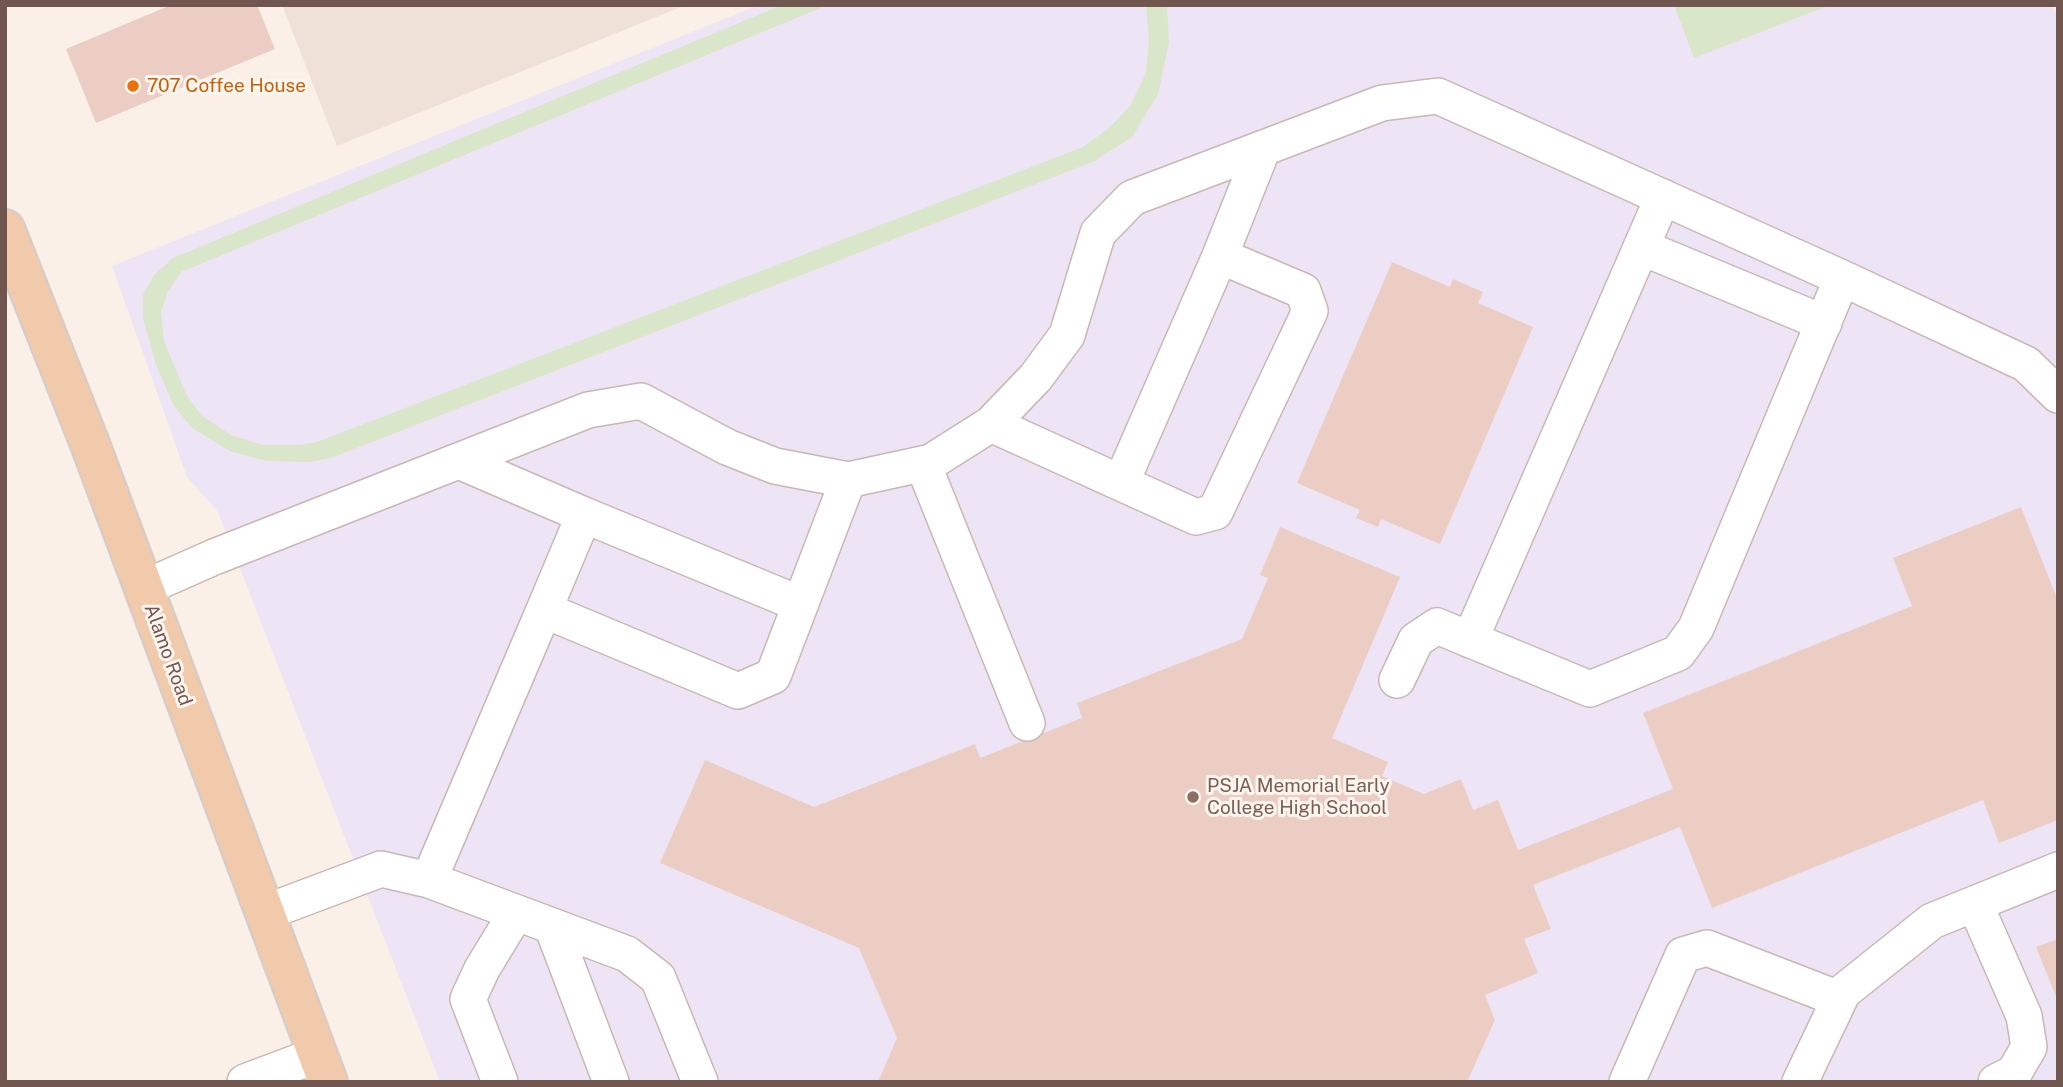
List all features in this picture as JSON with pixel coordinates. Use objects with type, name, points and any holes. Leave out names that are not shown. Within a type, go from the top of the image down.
[{"type":"main road","name":"Alamo Road","points":[[5,229],[90,444],[322,1068]]},
{"type":"lane","points":[[144,588],[214,557],[588,410],[641,401],[727,447],[775,466],[848,480],[931,462],[991,424],[1036,377],[1067,335],[1098,233],[1132,198],[1382,103],[1438,96],[2026,364],[2058,395]]},
{"type":"lane","points":[[1121,483],[1220,256],[1263,149]]},
{"type":"lane","points":[[1470,640],[1663,197]]},
{"type":"lane","points":[[1641,247],[1824,323]]},
{"type":"lane","points":[[991,424],[1196,517],[1215,512],[1310,311],[1303,291],[1220,256]]},
{"type":"lane","points":[[1397,680],[1416,640],[1437,626],[1590,689],[1678,653],[1696,628],[1842,278]]},
{"type":"lane","points":[[459,461],[800,604]]},
{"type":"lane","points":[[923,464],[1027,723]]},
{"type":"lane","points":[[544,610],[738,691],[773,676],[848,480]]},
{"type":"lane","points":[[429,880],[584,515]]},
{"type":"lane","points":[[264,913],[381,869],[429,880],[627,954],[658,978],[700,1082]]},
{"type":"lane","points":[[1800,1082],[1843,992],[1932,921],[2058,870]]},
{"type":"lane","points":[[1975,904],[2024,1016],[2029,1046],[2014,1073],[1996,1082]]},
{"type":"lane","points":[[500,1082],[468,999],[482,969],[516,913]]},
{"type":"lane","points":[[552,926],[611,1082]]},
{"type":"lane","points":[[1627,1082],[1683,955],[1707,948],[1839,999]]},
{"type":"lane","points":[[245,1082],[322,1068]]},
{"type":"shaded area","points":[[282,5],[686,5],[337,146]]},
{"type":"shaded area","name":"PSJA Memorial Early College High School","points":[[759,5],[2053,5],[2058,16],[2058,1082],[440,1082],[218,512],[187,477],[112,266]]},
{"type":"green space","points":[[782,5],[828,5],[181,272],[168,291],[161,312],[164,341],[186,394],[201,415],[231,435],[263,445],[317,442],[1083,147],[1109,128],[1130,106],[1146,73],[1149,39],[1146,5],[1167,5],[1169,43],[1158,94],[1132,137],[1095,161],[331,458],[310,462],[266,461],[230,451],[192,428],[174,406],[156,365],[143,319],[143,295],[154,275],[173,258]]},
{"type":"green space","points":[[1674,5],[1830,5],[1694,58]]},
{"type":"building","name":"707 Coffee House","points":[[171,5],[257,5],[275,49],[96,123],[66,49]]},
{"type":"building","points":[[1392,262],[1450,287],[1453,279],[1483,292],[1478,303],[1533,327],[1440,544],[1381,519],[1378,527],[1356,518],[1360,510],[1297,483]]},
{"type":"building","points":[[2021,507],[2058,601],[2058,820],[1999,843],[1983,800],[1712,908],[1680,827],[1533,885],[1551,929],[1524,939],[1538,973],[1485,995],[1495,1020],[1467,1082],[878,1082],[897,1038],[859,948],[660,863],[705,760],[814,807],[975,744],[980,758],[1082,718],[1077,703],[1242,639],[1268,578],[1260,575],[1280,527],[1400,577],[1332,738],[1388,762],[1382,776],[1424,794],[1461,779],[1473,810],[1498,800],[1518,850],[1673,789],[1643,713],[1912,606],[1893,558]]},
{"type":"building","points":[[2058,939],[2058,1001],[2036,947]]},
{"type":"place","name":"707 Coffee House","points":[[133,86]]},
{"type":"place","name":"PSJA Memorial Early College High School","points":[[1193,797]]}]
